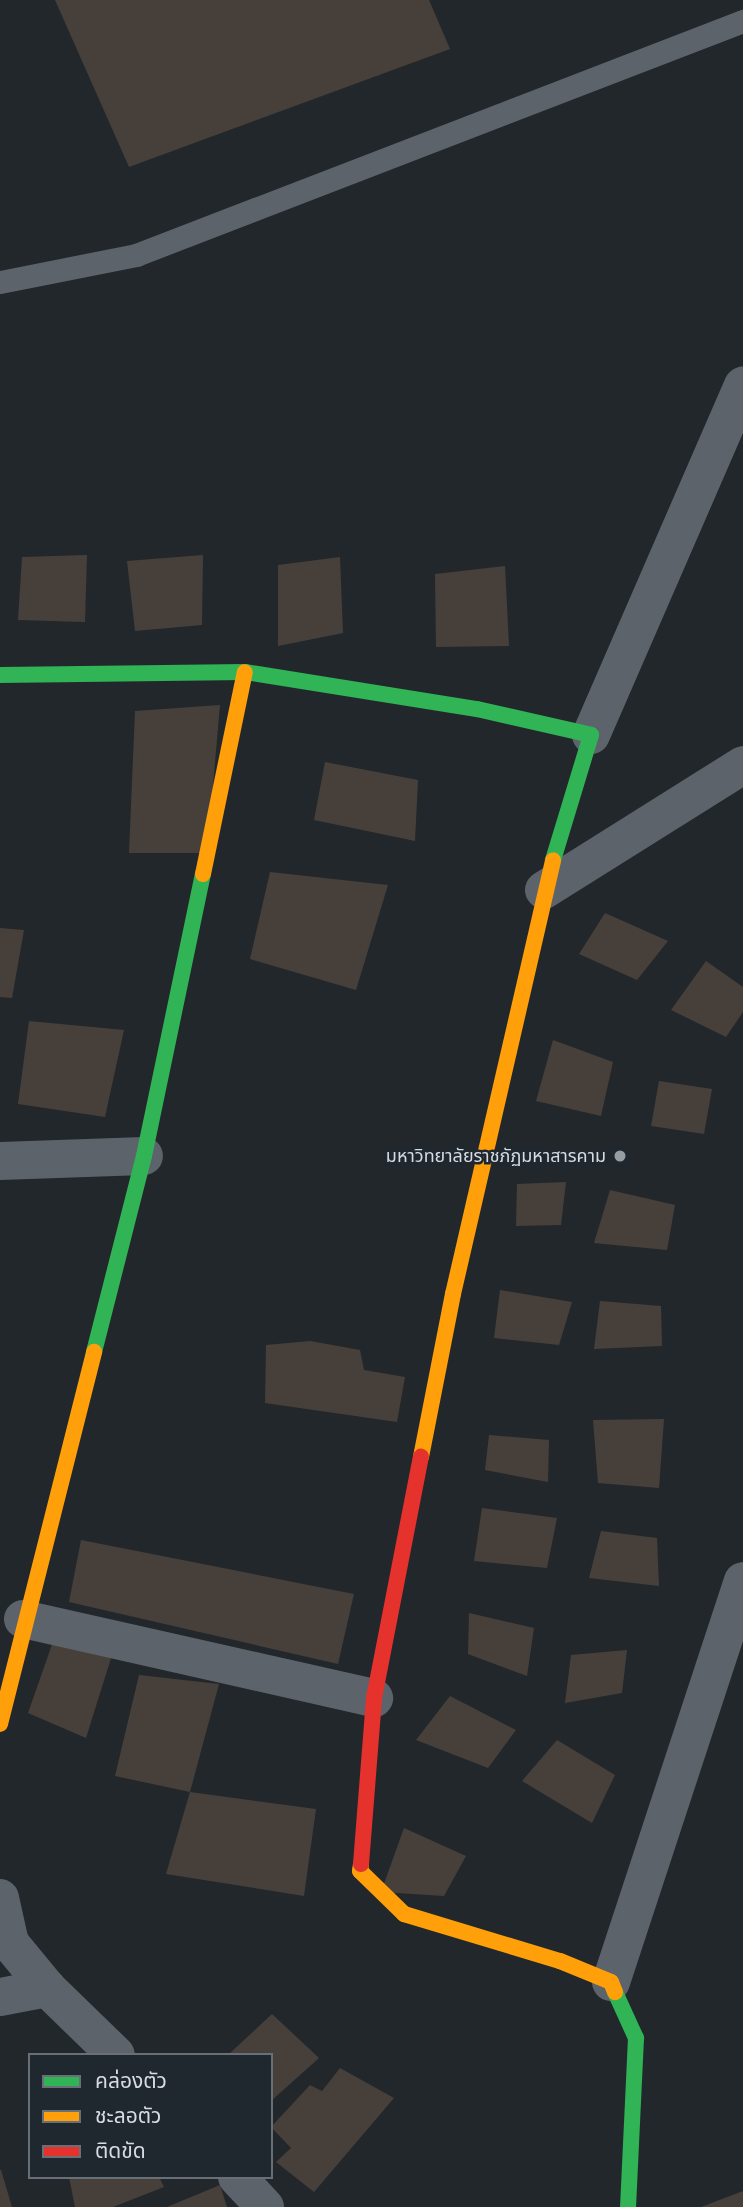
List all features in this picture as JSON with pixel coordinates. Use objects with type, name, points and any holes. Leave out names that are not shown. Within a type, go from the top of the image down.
[{"type":"street","points":[[611,1982],[560,1961],[404,1914],[360,1871],[374,1698],[453,1294],[544,890],[591,735],[743,386]]},
{"type":"street","points":[[0,675],[245,672],[477,709],[591,735]]},
{"type":"street","points":[[0,1724],[23,1619],[144,1156],[245,672]]},
{"type":"street","points":[[544,890],[743,765]]},
{"type":"street","points":[[0,1161],[144,1156]]},
{"type":"street","points":[[628,2207],[636,2038],[611,1982],[743,1581]]},
{"type":"street","points":[[23,1619],[374,1698]]},
{"type":"street","points":[[0,1898],[10,1943],[47,1988],[114,2053]]},
{"type":"street","points":[[0,1997],[47,1988]]},
{"type":"street","points":[[239,2179],[265,2207]]},
{"type":"lane","points":[[0,282],[135,255],[743,21]]},
{"type":"building","points":[[55,0],[429,0],[450,49],[129,167]]},
{"type":"building","points":[[87,555],[85,622],[18,620],[22,557]]},
{"type":"building","points":[[203,555],[202,625],[135,631],[127,561]]},
{"type":"building","points":[[340,557],[343,633],[278,646],[278,565]]},
{"type":"building","points":[[505,566],[509,646],[436,647],[435,574]]},
{"type":"building","points":[[220,705],[207,853],[129,853],[135,711]]},
{"type":"building","points":[[325,762],[418,780],[415,841],[314,820]]},
{"type":"building","points":[[270,872],[388,885],[356,990],[250,959]]},
{"type":"building","points":[[605,913],[668,941],[637,980],[579,954]]},
{"type":"building","points":[[0,928],[24,930],[12,998],[0,997]]},
{"type":"building","points":[[706,961],[743,987],[743,1012],[726,1037],[671,1010]]},
{"type":"building","points":[[29,1021],[124,1030],[105,1117],[18,1104]]},
{"type":"building","points":[[553,1040],[613,1062],[601,1116],[536,1101]]},
{"type":"building","points":[[659,1081],[712,1089],[704,1134],[651,1126]]},
{"type":"building","points":[[566,1182],[561,1225],[516,1226],[517,1184]]},
{"type":"building","points":[[610,1190],[675,1205],[667,1250],[594,1243]]},
{"type":"building","points":[[500,1290],[572,1302],[559,1345],[494,1338]]},
{"type":"building","points":[[600,1301],[661,1306],[662,1346],[594,1349]]},
{"type":"building","points":[[310,1341],[360,1350],[364,1370],[405,1377],[397,1422],[265,1403],[266,1345]]},
{"type":"building","points":[[664,1419],[659,1488],[598,1483],[593,1420]]},
{"type":"building","points":[[489,1435],[549,1440],[548,1482],[485,1470]]},
{"type":"building","points":[[482,1508],[557,1518],[547,1568],[474,1561]]},
{"type":"building","points":[[601,1531],[657,1538],[659,1586],[589,1578]]},
{"type":"building","points":[[81,1540],[354,1594],[338,1664],[69,1602]]},
{"type":"building","points":[[469,1613],[534,1628],[527,1676],[468,1654]]},
{"type":"building","points":[[55,1636],[112,1655],[86,1738],[28,1713]]},
{"type":"building","points":[[627,1650],[622,1693],[565,1703],[571,1655]]},
{"type":"building","points":[[139,1675],[219,1684],[190,1792],[115,1776]]},
{"type":"building","points":[[450,1696],[516,1730],[488,1768],[416,1740]]},
{"type":"building","points":[[557,1740],[615,1775],[592,1823],[522,1781]]},
{"type":"building","points":[[190,1792],[316,1809],[304,1896],[166,1874]]},
{"type":"building","points":[[404,1828],[466,1856],[444,1896],[381,1892]]},
{"type":"building","points":[[272,2014],[319,2058],[273,2099],[273,2053],[230,2053]]},
{"type":"building","points":[[340,2068],[394,2098],[314,2192],[276,2162],[291,2148],[273,2129],[273,2125],[310,2085],[322,2091]]},
{"type":"building","points":[[1,2170],[12,2207],[0,2207]]},
{"type":"building","points":[[69,2179],[160,2179],[164,2187],[113,2207],[75,2207]]},
{"type":"building","points":[[220,2185],[227,2207],[167,2207]]},
{"type":"building","points":[[743,2191],[743,2207],[701,2207]]},
{"type":"traffic: fast","points":[[0,675],[245,672],[477,709],[591,735],[553,860]]},
{"type":"traffic: fast","points":[[94,1352],[144,1156],[203,874]]},
{"type":"traffic: fast","points":[[615,1992],[636,2038],[628,2207]]},
{"type":"traffic: slow","points":[[203,874],[245,672]]},
{"type":"traffic: slow","points":[[421,1457],[453,1294],[553,860]]},
{"type":"traffic: slow","points":[[0,1724],[94,1352]]},
{"type":"traffic: slow","points":[[361,1864],[360,1871],[404,1914],[560,1961],[611,1982],[615,1992]]},
{"type":"traffic: jam","points":[[361,1864],[374,1698],[421,1457]]},
{"type":"place","name":"มหาวิทยาลัยราชภัฏมหาสารคาม","points":[[620,1156]]}]
